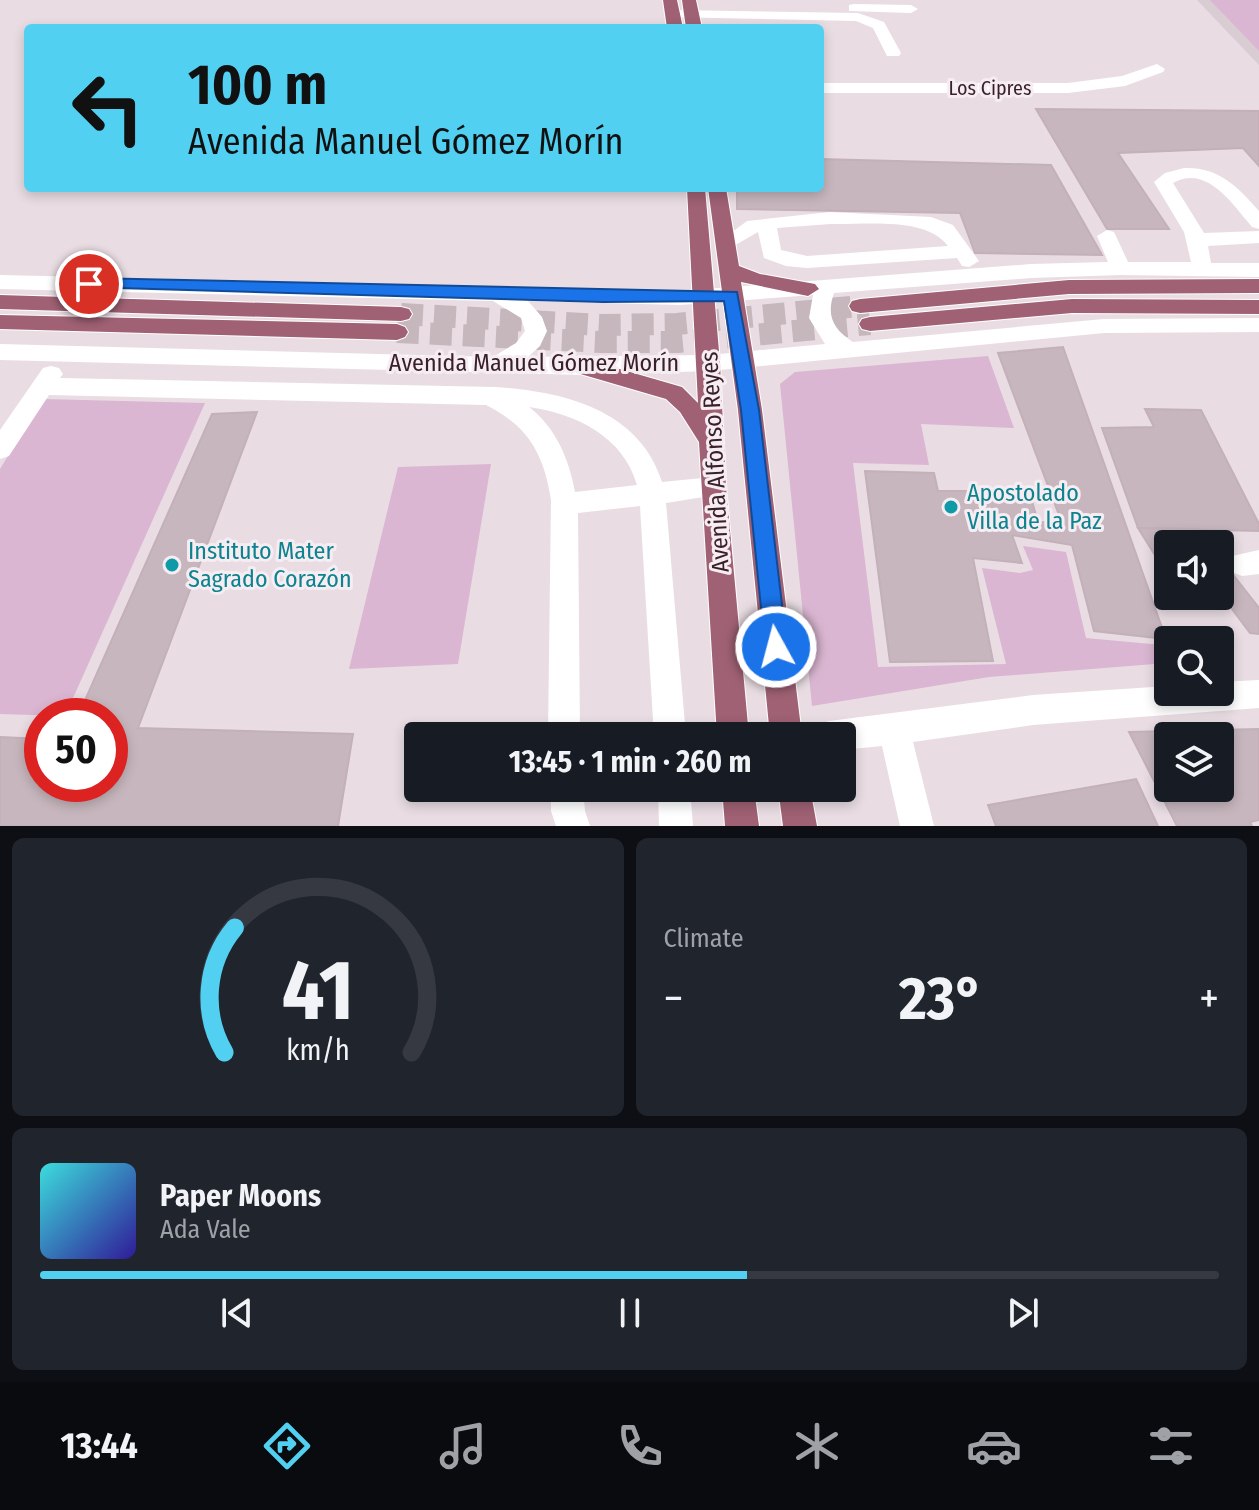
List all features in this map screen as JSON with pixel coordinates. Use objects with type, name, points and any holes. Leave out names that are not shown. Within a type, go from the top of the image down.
[{"type":"main road","name":"Avenida Alfonso Reyes","points":[[697,192],[718,296],[742,360],[784,722]]},
{"type":"main road","name":"Avenida Alfonso Reyes","points":[[718,192],[726,257],[709,363],[709,437],[732,722]]},
{"type":"main road","points":[[726,257],[756,280],[817,288]]},
{"type":"main road","points":[[1259,286],[1069,287],[865,315],[1072,306],[1259,307]]},
{"type":"main road","name":"Avenida Manuel Gómez Morín","points":[[0,302],[399,323],[0,322]]},
{"type":"main road","points":[[585,367],[674,393],[688,406],[709,437]]},
{"type":"main road","points":[[739,802],[742,826]]},
{"type":"main road","points":[[796,802],[800,826]]},
{"type":"street","points":[[725,0],[770,6],[911,9]]},
{"type":"street","points":[[672,14],[858,17],[879,25],[893,53]]},
{"type":"street","name":"Los Cipres","points":[[824,88],[1068,88],[1125,81],[1157,69]]},
{"type":"street","points":[[1201,269],[1197,240],[1165,189],[1163,182],[1167,178],[1186,173],[1210,175],[1226,185],[1259,223]]},
{"type":"street","points":[[726,257],[754,225],[830,218],[924,221],[946,229],[977,276]]},
{"type":"street","points":[[766,223],[771,253],[786,260],[807,262],[963,251]]},
{"type":"street","points":[[1107,236],[1121,268]]},
{"type":"street","points":[[1197,240],[1259,237]]},
{"type":"street","points":[[905,253],[919,280]]},
{"type":"street","points":[[0,282],[718,296],[1121,268],[1259,270]]},
{"type":"street","points":[[817,288],[820,320],[834,342],[851,351]]},
{"type":"street","points":[[491,366],[522,352],[531,344],[535,323],[532,312],[521,304],[495,294]]},
{"type":"street","name":"Avenida Manuel Gómez Morín","points":[[0,352],[585,367],[709,363],[1104,326],[1259,325]]},
{"type":"street","points":[[0,449],[66,352]]},
{"type":"street","points":[[43,386],[538,398],[567,405],[595,418],[640,455],[649,476],[669,722]]},
{"type":"street","points":[[489,396],[530,420],[546,442],[558,469],[565,525],[564,722]]},
{"type":"street","points":[[562,504],[713,487]]},
{"type":"street","points":[[856,734],[1033,710],[1259,694]]},
{"type":"street","points":[[894,730],[917,826]]},
{"type":"street","points":[[568,802],[573,826]]},
{"type":"street","points":[[675,802],[676,826]]},
{"type":"shaded area","points":[[1197,0],[1259,0],[1259,65]]},
{"type":"shaded area","points":[[1210,0],[1259,0],[1259,51]]},
{"type":"shaded area","points":[[988,356],[1014,428],[921,424],[929,465],[853,463],[878,667],[1006,664],[982,568],[1020,573],[1033,570],[1023,546],[1066,552],[1086,638],[1154,644],[1154,664],[989,677],[812,706],[780,384],[795,372]]},
{"type":"shaded area","points":[[43,399],[205,403],[73,698],[24,698],[24,715],[0,714],[0,469]]},
{"type":"shaded area","points":[[491,464],[458,664],[349,669],[398,467]]},
{"type":"building","points":[[1036,109],[1259,111],[1259,166],[1243,148],[1118,153],[1169,229],[1107,229]]},
{"type":"building","points":[[824,159],[1051,165],[1102,255],[975,253],[960,213],[737,209],[737,192],[824,192]]},
{"type":"building","name":"Apostolado Villa de la Paz","points":[[1063,347],[1161,626],[1154,626],[1154,638],[1094,631],[1072,545],[1012,535],[1022,563],[973,558],[993,661],[890,662],[865,471],[934,473],[938,491],[1029,491],[1038,522],[1062,523],[998,353]]},
{"type":"building","points":[[1145,409],[1201,410],[1259,524],[1259,531],[1138,528],[1102,428],[1154,427]]},
{"type":"building","name":"Instituto Mater Sagrado Corazón","points":[[257,412],[138,728],[353,734],[338,826],[0,826],[0,737],[24,738],[24,802],[128,802],[128,698],[86,698],[212,414]]},
{"type":"building","points":[[1138,528],[1199,530],[1154,530],[1154,554]]},
{"type":"building","points":[[1234,576],[1259,608],[1259,634],[1250,633],[1233,610]]},
{"type":"building","points":[[1259,729],[1259,820],[1250,822],[1252,826],[1177,826],[1165,802],[1234,802],[1234,730]]},
{"type":"building","points":[[1154,731],[1154,781],[1129,732]]},
{"type":"building","points":[[1136,779],[1158,826],[996,826],[988,805]]},
{"type":"tunnel","points":[[401,314],[602,325],[677,324],[860,306]]},
{"type":"tunnel","points":[[397,332],[602,342],[678,342],[870,324]]},
{"type":"place","name":"Apostolado Villa de la Paz","points":[[951,507]]},
{"type":"place","name":"Instituto Mater Sagrado Corazón","points":[[172,565]]},
{"type":"route","points":[[89,284],[603,297],[731,296],[750,410],[776,647]]}]
